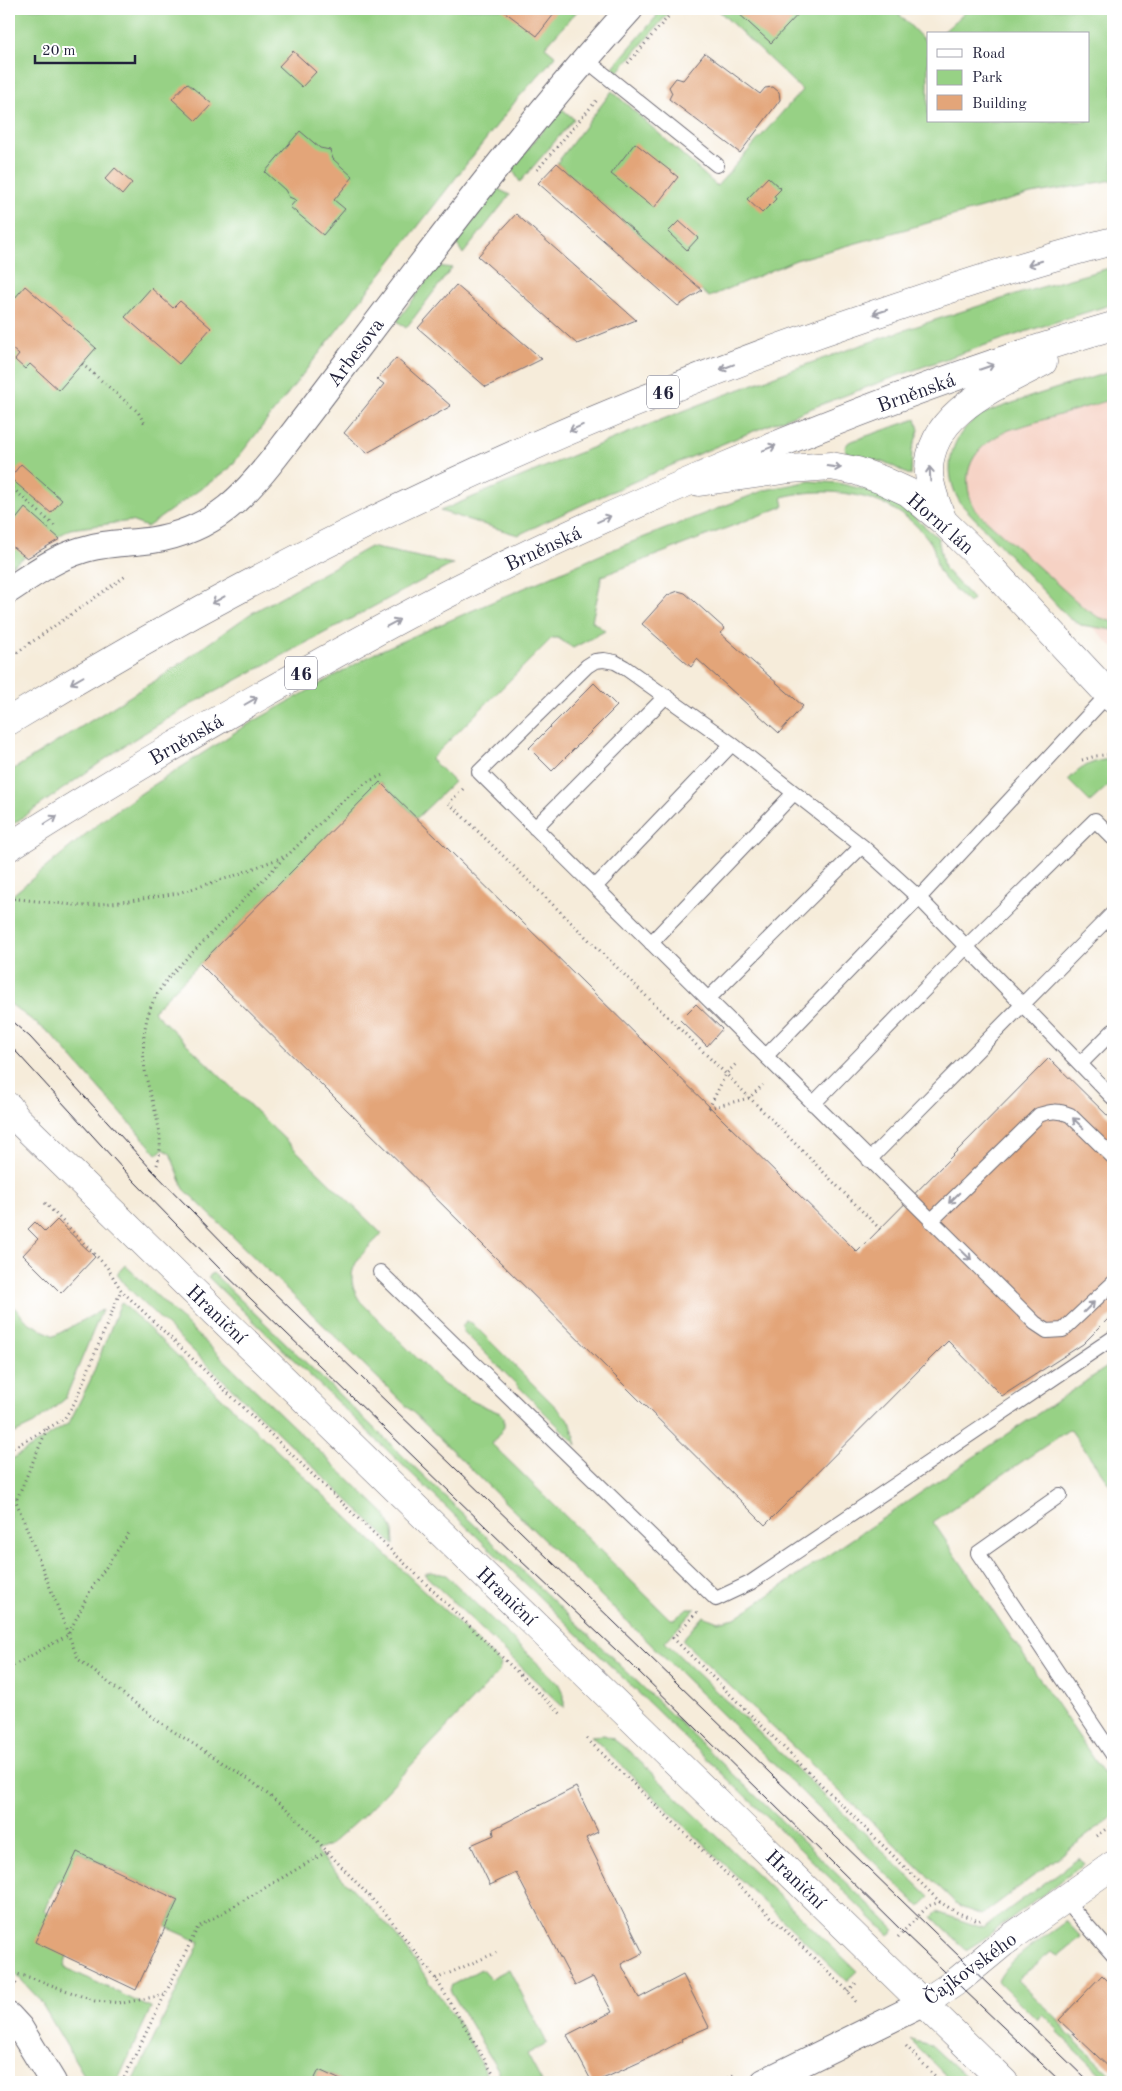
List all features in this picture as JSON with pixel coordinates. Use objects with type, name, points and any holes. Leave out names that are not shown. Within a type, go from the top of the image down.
[{"type":"main road","name":"46","points":[[9,721],[131,649],[261,576],[421,498],[588,423],[822,331],[929,296],[1113,241]]},
{"type":"main road","name":"Brněnská","points":[[9,847],[133,769],[327,658],[472,581],[682,485],[854,414],[937,384],[1108,328]]},
{"type":"main road","points":[[942,521],[929,474],[934,446],[946,424],[977,397],[1108,328]]},
{"type":"main road","name":"Horní lán","points":[[682,485],[790,469],[831,466],[857,471],[900,488],[908,492],[942,521],[990,567],[1112,694]]},
{"type":"main road","name":"Hraniční","points":[[10,1112],[1004,2082]]},
{"type":"main road","name":"Čajkovského","points":[[924,2004],[957,1982],[1003,1943],[1113,1865]]},
{"type":"street","name":"Arbesova","points":[[9,590],[50,564],[73,553],[107,544],[155,540],[186,531],[212,519],[236,502],[262,474],[493,170],[585,58],[630,9]]},
{"type":"street","name":"Čajkovského","points":[[764,2082],[924,2004]]},
{"type":"street","points":[[13,2026],[53,2082]]},
{"type":"lane","points":[[585,58],[717,165]]},
{"type":"lane","points":[[1113,1098],[919,898],[862,846],[732,744],[615,662],[595,661],[586,666],[479,772],[1035,1323],[1047,1331],[1063,1330],[1074,1322],[1113,1283]]},
{"type":"lane","points":[[766,1056],[1112,694]]},
{"type":"lane","points":[[536,828],[666,696]]},
{"type":"lane","points":[[595,887],[732,744]]},
{"type":"lane","points":[[651,943],[794,792]]},
{"type":"lane","points":[[813,1104],[966,947],[1095,820],[1113,838]]},
{"type":"lane","points":[[708,1000],[862,846]]},
{"type":"lane","points":[[869,1160],[1113,913]]},
{"type":"lane","points":[[1080,1064],[1113,1031]]},
{"type":"lane","points":[[931,1221],[1039,1115],[1052,1111],[1062,1111],[1070,1115],[1113,1157]]},
{"type":"lane","points":[[380,1272],[716,1598],[750,1583],[1113,1338]]},
{"type":"lane","points":[[1060,1496],[978,1553],[1113,1755]]},
{"type":"lane","points":[[1065,1900],[1113,1956]]},
{"type":"path","points":[[614,80],[674,9]]},
{"type":"path","points":[[82,364],[138,412],[145,424]]},
{"type":"path","points":[[9,485],[66,536],[73,553]]},
{"type":"path","points":[[479,772],[449,803],[726,1074],[880,1229]]},
{"type":"path","points":[[157,1165],[162,1145],[160,1124],[151,1098],[145,1071],[142,1042],[147,1019],[156,996],[178,967],[338,805],[367,782],[383,775]]},
{"type":"path","points":[[9,898],[83,906],[130,901],[178,893],[231,877],[288,855]]},
{"type":"path","points":[[754,1045],[726,1074],[709,1108],[749,1098],[779,1070]]},
{"type":"path","points":[[45,1203],[107,1267],[121,1290],[562,1715]]},
{"type":"path","points":[[9,1450],[64,1419],[75,1402],[121,1290]]},
{"type":"path","points":[[16,1501],[47,1429]]},
{"type":"path","points":[[9,1496],[16,1501],[78,1659],[162,1724],[250,1780],[290,1812],[387,1915],[436,1978],[498,2082]]},
{"type":"path","points":[[9,1668],[68,1635],[90,1591],[129,1533]]},
{"type":"path","points":[[716,1598],[696,1613],[672,1638],[940,1902],[956,1912],[978,1921],[986,1916]]},
{"type":"path","points":[[587,1739],[848,1990],[854,2001]]},
{"type":"path","points":[[1094,1838],[1113,1824]]},
{"type":"path","points":[[122,2082],[198,1927],[328,1851]]},
{"type":"path","points":[[436,1978],[500,1951]]},
{"type":"path","points":[[9,1972],[57,1986],[95,2001],[123,2003],[165,1995]]},
{"type":"path","points":[[902,2042],[941,2082]]},
{"type":"shaded area","points":[[1113,382],[1113,648],[1081,615],[1001,543],[960,494],[976,427]]},
{"type":"green space","points":[[9,9],[579,9],[545,47],[556,56],[518,98],[229,469],[147,527],[131,521],[70,529],[9,567]]},
{"type":"green space","points":[[651,9],[672,9],[618,72],[613,67],[657,16]]},
{"type":"green space","points":[[717,9],[894,9],[927,43],[927,122],[1090,122],[1090,32],[943,32],[969,9],[1113,9],[1113,180],[1031,194],[796,260],[709,297],[557,163],[612,91],[717,186],[802,90]]},
{"type":"green space","points":[[561,108],[574,119],[520,182],[512,169]]},
{"type":"green space","points":[[498,189],[510,195],[463,254],[456,243]]},
{"type":"green space","points":[[438,266],[452,268],[406,328],[397,321]]},
{"type":"green space","points":[[1113,267],[1113,304],[961,353],[811,408],[663,469],[518,535],[440,511],[606,442],[772,377],[941,318]]},
{"type":"green space","points":[[1113,371],[1113,399],[1009,430],[996,436],[978,452],[972,462],[968,472],[968,484],[975,510],[1083,607],[1098,617],[1113,622],[1113,630],[1081,625],[1069,618],[961,504],[955,493],[950,470],[951,459],[958,437],[975,419],[991,411],[1033,396]]},
{"type":"green space","points":[[916,419],[919,430],[912,450],[911,476],[889,464],[846,452],[845,447],[849,442]]},
{"type":"green space","points":[[810,481],[838,483],[867,490],[905,509],[938,538],[944,568],[973,599],[969,603],[943,577],[938,569],[931,543],[917,527],[901,514],[883,504],[864,497],[843,493],[802,493],[782,497],[784,506],[602,576],[592,621],[605,631],[573,648],[558,638],[552,638],[431,759],[454,782],[417,818],[381,782],[153,1011],[382,1234],[361,1256],[353,1272],[354,1290],[360,1301],[444,1385],[474,1402],[500,1413],[504,1418],[504,1427],[492,1444],[670,1619],[675,1619],[687,1608],[696,1608],[665,1642],[930,1897],[920,1907],[184,1189],[170,1153],[163,1149],[157,1154],[52,1035],[9,1003],[9,898],[104,819],[143,792],[240,729],[377,652],[614,549],[765,490]]},
{"type":"green space","points":[[370,547],[453,564],[192,704],[128,743],[9,827],[9,772],[164,675],[250,614]]},
{"type":"green space","points":[[1113,759],[1113,781],[1090,802],[1068,780],[1088,765]]},
{"type":"green space","points":[[125,1265],[385,1514],[393,1531],[394,1545],[125,1285],[117,1274]]},
{"type":"green space","points":[[213,1273],[895,1930],[889,1935],[208,1277]]},
{"type":"green space","points":[[9,1302],[28,1322],[54,1336],[102,1310],[65,1399],[34,1424],[9,1436]]},
{"type":"green space","points":[[121,1302],[501,1664],[499,1672],[366,1813],[330,1845],[316,1851],[395,1933],[465,2032],[490,2082],[345,2082],[319,2070],[313,2082],[133,2082],[200,1942],[166,1927],[178,1900],[78,1852],[64,1881],[59,1879],[44,1910],[49,1913],[67,1957],[64,1967],[151,2008],[117,2082],[88,2082],[39,1999],[9,1967],[9,1461],[69,1423],[90,1381]]},
{"type":"green space","points":[[466,1321],[472,1323],[570,1421],[577,1445],[464,1332],[462,1327]]},
{"type":"green space","points":[[1113,1363],[1113,1489],[1070,1429],[933,1522],[1113,1787],[1113,1816],[982,1915],[960,1907],[682,1640],[703,1616],[718,1622],[735,1618]]},
{"type":"green space","points":[[431,1572],[446,1575],[558,1683],[564,1695],[564,1708],[424,1574]]},
{"type":"green space","points":[[604,1735],[612,1738],[629,1751],[857,1971],[846,1981],[591,1736]]},
{"type":"green space","points":[[1079,1858],[1084,1864],[966,1950],[932,1917],[937,1912],[983,1928]]},
{"type":"green space","points":[[1066,1921],[1081,1937],[1058,1956],[1051,1952],[1017,1980],[1059,2020],[1067,2033],[1113,2077],[1113,2082],[1109,2082],[1057,2032],[1058,2030],[1042,2014],[1037,2020],[998,1981],[1010,1964],[1028,1948]]},
{"type":"green space","points":[[481,1969],[490,1979],[509,1969],[547,2043],[527,2054],[542,2082],[504,2082],[450,1990],[452,1985]]},
{"type":"green space","points":[[910,2040],[931,2045],[971,2082],[952,2082]]},
{"type":"building","points":[[501,9],[558,9],[537,36]]},
{"type":"building","points":[[741,9],[803,9],[771,43],[737,12]]},
{"type":"building","points":[[293,51],[316,72],[302,87],[279,66]]},
{"type":"building","points":[[705,53],[760,94],[765,88],[773,87],[779,92],[780,100],[740,153],[669,99],[672,93],[669,87],[676,78],[683,80]]},
{"type":"building","points":[[187,83],[212,104],[196,121],[172,99]]},
{"type":"building","points":[[300,131],[320,148],[330,150],[333,159],[353,177],[334,200],[345,209],[323,235],[290,207],[296,200],[289,197],[285,190],[265,172]]},
{"type":"building","points":[[635,143],[678,177],[654,208],[611,174]]},
{"type":"building","points":[[557,163],[702,290],[678,306],[538,183]]},
{"type":"building","points":[[115,168],[132,183],[122,195],[105,179]]},
{"type":"building","points":[[768,177],[781,189],[774,196],[776,199],[762,213],[747,199]]},
{"type":"building","points":[[516,214],[636,320],[577,344],[478,256]]},
{"type":"building","points":[[679,221],[698,238],[687,250],[668,232]]},
{"type":"building","points":[[456,285],[542,359],[486,387],[418,328]]},
{"type":"building","points":[[25,286],[96,348],[59,390],[30,364],[25,369],[15,360],[19,355],[9,346],[9,305]]},
{"type":"building","points":[[151,288],[173,308],[180,301],[211,328],[179,364],[125,317]]},
{"type":"building","points":[[396,358],[451,406],[367,453],[344,433],[384,384],[377,379]]},
{"type":"building","points":[[21,464],[62,500],[51,513],[10,478]]},
{"type":"building","points":[[25,508],[60,539],[27,558],[9,544],[9,528]]},
{"type":"building","points":[[678,591],[685,593],[725,629],[720,633],[803,706],[779,733],[697,659],[691,667],[642,624],[668,595]]},
{"type":"building","points":[[594,683],[617,706],[552,771],[529,748]]},
{"type":"building","points":[[380,782],[857,1252],[1049,1058],[1113,1121],[1113,1314],[1083,1344],[1002,1396],[948,1341],[765,1525],[200,964]]},
{"type":"building","points":[[696,1004],[722,1029],[707,1046],[680,1020]]},
{"type":"building","points":[[57,1220],[95,1257],[61,1293],[23,1255],[38,1239],[28,1229],[35,1222],[45,1232]]},
{"type":"building","points":[[576,1787],[598,1832],[586,1838],[643,1953],[621,1964],[639,1998],[683,1975],[709,2027],[681,2039],[682,2041],[651,2057],[596,2082],[592,2082],[567,2035],[612,2012],[593,1977],[575,1986],[516,1873],[490,1885],[471,1845],[494,1835],[493,1829]]},
{"type":"building","points":[[77,1852],[178,1900],[136,1990],[35,1942]]},
{"type":"building","points":[[1102,1975],[1113,1986],[1113,2071],[1059,2020]]},
{"type":"building","points":[[319,2070],[345,2082],[313,2082]]},
{"type":"tram line","points":[[9,1019],[30,1037],[151,1169],[234,1254],[1089,2082]]},
{"type":"tram line","points":[[9,1044],[133,1180],[218,1267],[520,1560],[632,1665],[903,1932],[1061,2082]]}]
